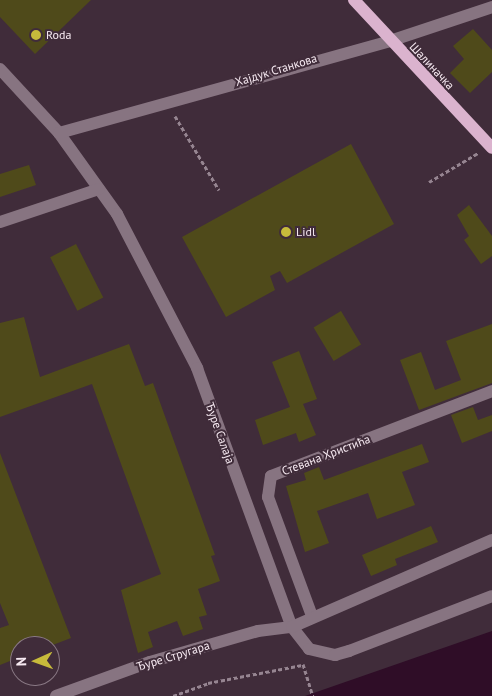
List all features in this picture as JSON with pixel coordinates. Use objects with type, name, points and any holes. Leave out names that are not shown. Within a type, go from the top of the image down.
[{"type":"main road","name":"Шалиначка","points":[[354,0],[390,41],[491,147]]},
{"type":"street","name":"Хајдук Станкова","points":[[60,133],[390,41],[487,5]]},
{"type":"street","name":"Ђуре Салаја","points":[[0,69],[60,133],[117,214],[197,368],[292,627],[309,649],[334,655],[492,596]]},
{"type":"street","points":[[0,222],[99,189]]},
{"type":"street","name":"Стевана Христића","points":[[312,616],[268,497],[271,476],[492,391]]},
{"type":"street","points":[[292,627],[312,616],[492,540]]},
{"type":"street","name":"Ђуре Стругара","points":[[56,696],[150,662],[258,631],[292,627]]},
{"type":"path","points":[[167,102],[219,190]]},
{"type":"path","points":[[429,182],[491,147]]},
{"type":"path","points":[[173,696],[208,683],[302,665]]},
{"type":"path","points":[[308,682],[313,696]]},
{"type":"shaded area","points":[[492,631],[492,696],[305,696]]},
{"type":"building","name":"Roda","points":[[0,0],[91,0],[35,54],[0,17]]},
{"type":"building","points":[[473,29],[492,50],[492,72],[470,93],[450,73],[464,59],[453,46]]},
{"type":"building","points":[[351,144],[394,224],[287,283],[280,271],[270,276],[275,290],[226,317],[182,237]]},
{"type":"building","points":[[29,165],[36,185],[0,197],[0,174]]},
{"type":"building","points":[[469,205],[492,236],[492,256],[481,264],[464,240],[469,236],[457,215]]},
{"type":"building","points":[[76,244],[103,297],[77,311],[50,257]]},
{"type":"building","points":[[341,311],[361,344],[334,361],[314,327]]},
{"type":"building","points":[[24,317],[40,377],[129,344],[145,386],[153,383],[215,555],[211,556],[220,581],[198,589],[207,615],[199,617],[203,629],[183,636],[177,621],[148,632],[153,647],[138,653],[121,590],[161,574],[92,384],[0,417],[0,323]]},
{"type":"building","points":[[492,324],[492,383],[419,410],[400,360],[421,352],[435,390],[461,380],[446,341]]},
{"type":"building","points":[[299,351],[317,399],[303,404],[316,435],[299,442],[296,433],[263,445],[255,420],[290,407],[272,362]]},
{"type":"building","points":[[473,407],[478,420],[492,415],[492,431],[462,443],[451,415]]},
{"type":"building","points":[[422,444],[429,462],[402,472],[415,505],[377,519],[368,493],[317,511],[329,543],[305,552],[286,486],[306,480],[304,473],[319,467],[324,480]]},
{"type":"building","points":[[0,453],[71,638],[60,642],[60,636],[10,636],[10,661],[0,665],[0,628],[9,625],[0,603]]},
{"type":"building","points":[[431,526],[438,542],[395,559],[397,565],[371,576],[362,555]]},
{"type":"place","name":"Roda","points":[[36,35]]},
{"type":"place","name":"Lidl","points":[[286,232]]}]
